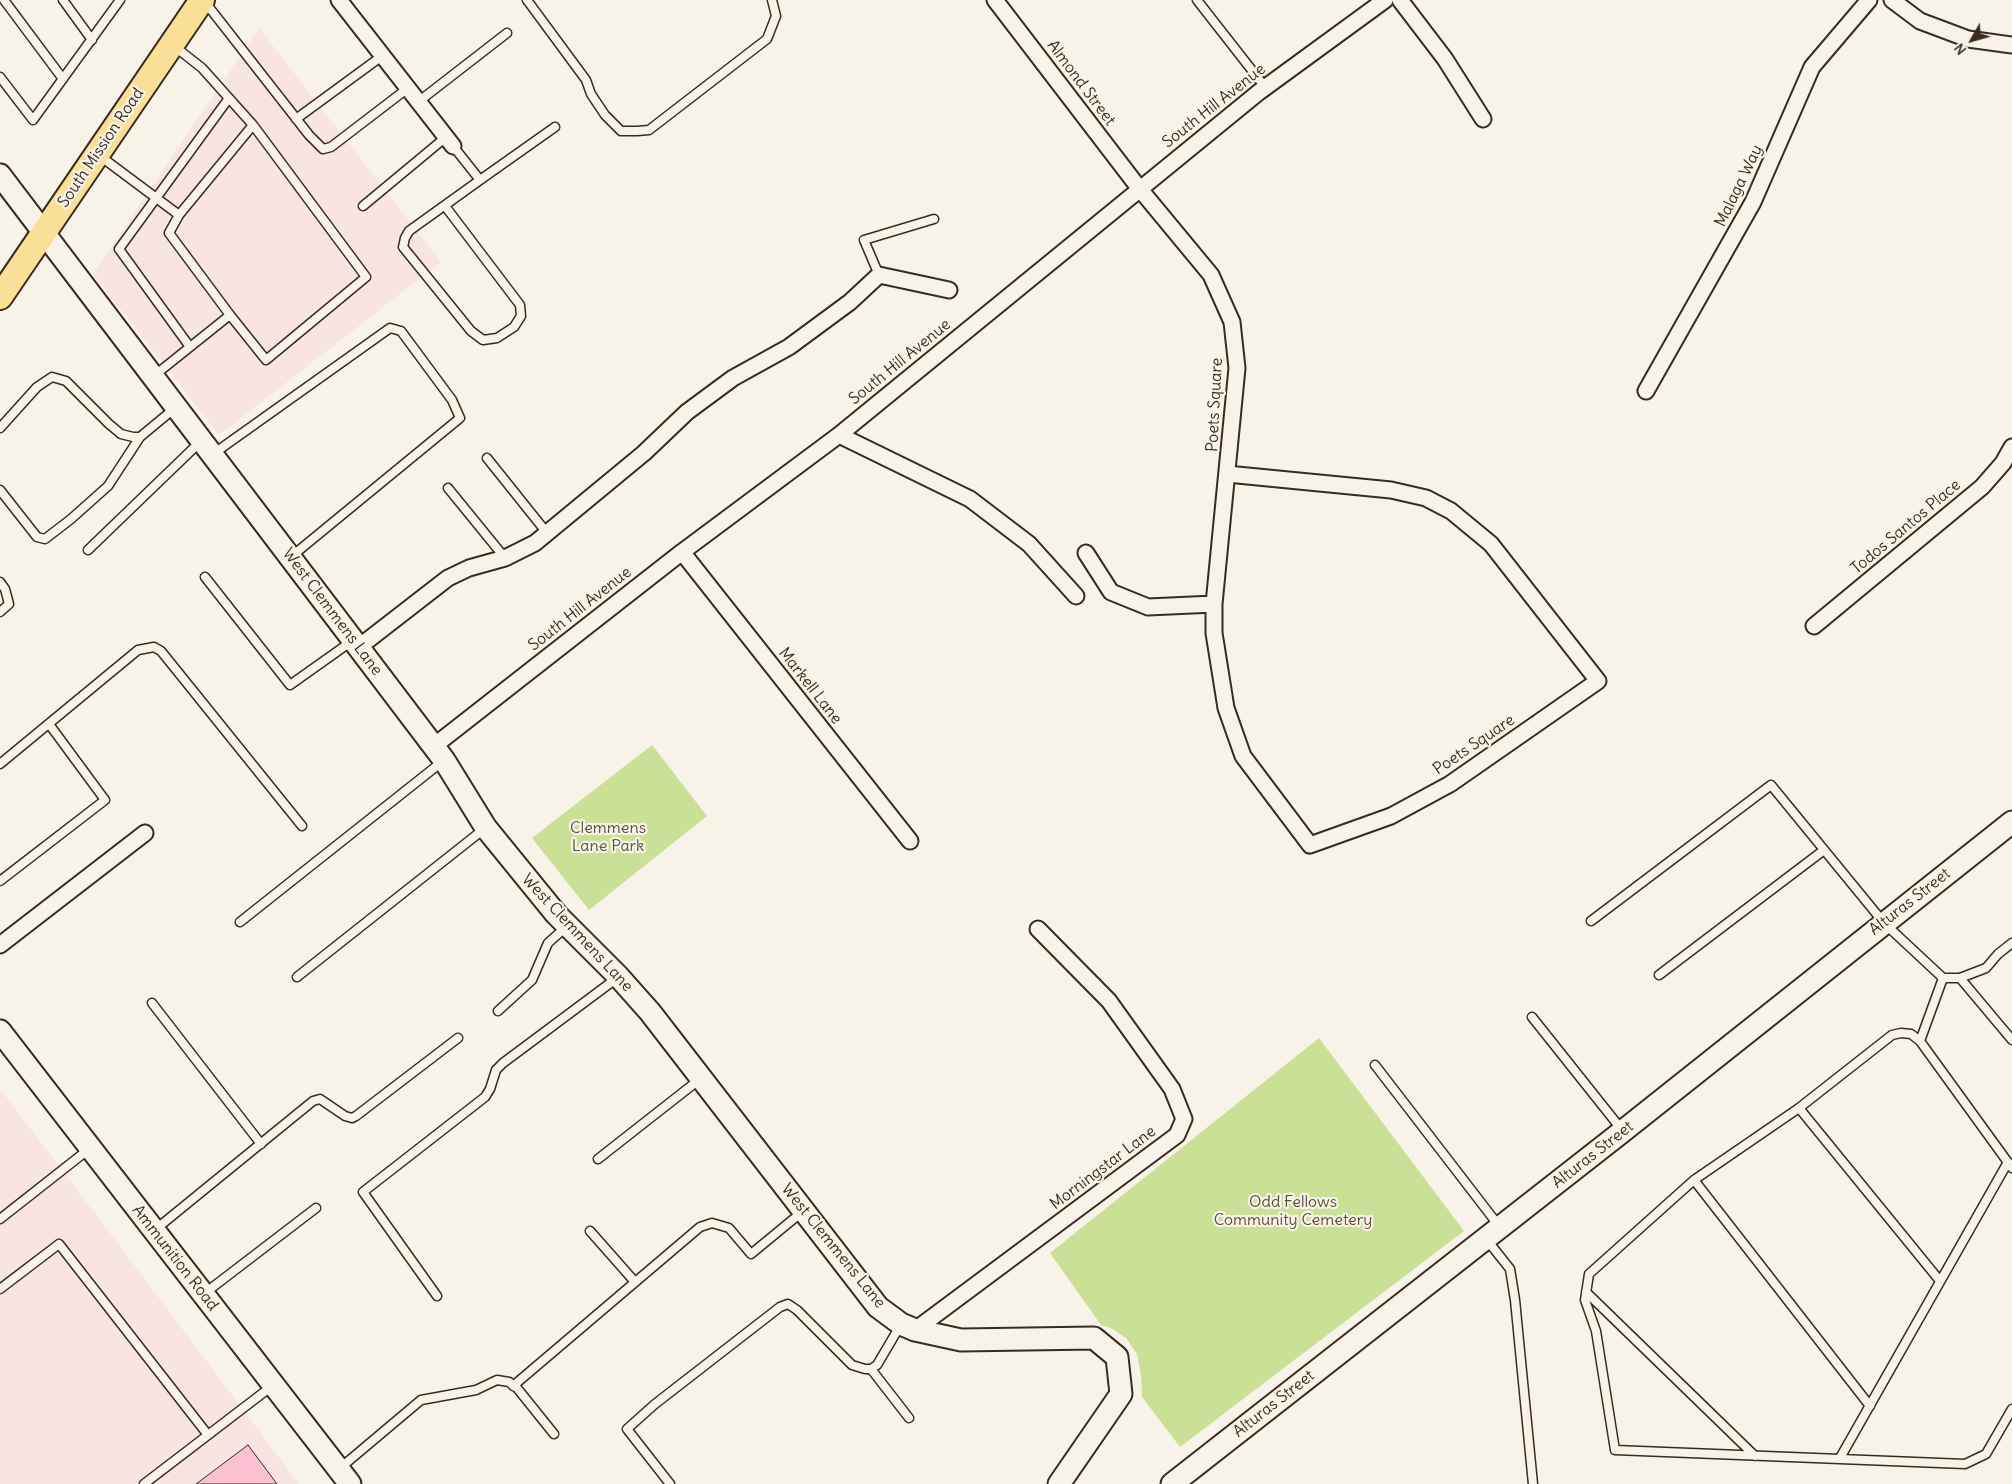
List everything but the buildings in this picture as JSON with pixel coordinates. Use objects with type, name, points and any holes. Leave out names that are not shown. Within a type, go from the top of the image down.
[{"type":"main road","name":"South Mission Road","points":[[0,297],[202,0]]},
{"type":"street","points":[[339,0],[449,142]]},
{"type":"street","name":"Almond Street","points":[[994,0],[1139,188]]},
{"type":"street","name":"South Hill Avenue","points":[[439,753],[682,552],[839,434],[1264,88],[1385,0]]},
{"type":"street","points":[[1400,0],[1445,59],[1483,119]]},
{"type":"street","name":"Malaga Way","points":[[1646,391],[1754,202],[1812,67],[1869,0]]},
{"type":"street","points":[[1892,0],[1920,21],[1968,38],[2012,45]]},
{"type":"street","name":"West Clemmens Lane","points":[[0,175],[439,753],[486,828],[567,926],[618,976],[650,1012],[878,1307],[908,1327],[961,1340],[1094,1338],[1117,1357],[1121,1394],[1058,1484]]},
{"type":"street","name":"Poets Square","points":[[1139,188],[1211,275],[1232,322],[1237,368],[1214,604],[1214,633],[1226,708],[1243,756],[1310,844],[1391,816],[1450,784],[1598,681],[1491,544],[1451,511],[1426,498],[1391,490],[1228,474]]},
{"type":"street","points":[[356,643],[448,578],[469,568],[505,558],[535,543],[644,453],[687,412],[734,378],[789,347],[850,302],[879,275],[949,290]]},
{"type":"street","points":[[839,434],[908,470],[970,499],[1028,544],[1076,596]]},
{"type":"street","name":"Todos Santos Place","points":[[1814,626],[1982,487],[2003,463],[2012,446]]},
{"type":"street","name":"Markell Lane","points":[[682,552],[910,841]]},
{"type":"street","points":[[1086,553],[1111,592],[1148,607],[1214,604]]},
{"type":"street","name":"Alturas Street","points":[[1172,1484],[1623,1131],[2012,822]]},
{"type":"street","points":[[0,945],[145,832]]},
{"type":"street","name":"Morningstar Lane","points":[[908,1327],[1177,1135],[1184,1119],[1172,1089],[1109,1001],[1038,929]]},
{"type":"street","name":"Ammunition Road","points":[[0,1031],[345,1477]]},
{"type":"lane","points":[[4,0],[63,79]]},
{"type":"lane","points":[[63,0],[92,40]]},
{"type":"lane","points":[[0,77],[33,120],[120,0]]},
{"type":"lane","points":[[202,0],[309,136],[324,149],[331,147],[408,88]]},
{"type":"lane","points":[[527,0],[586,80],[591,94],[605,115],[621,130],[637,131],[649,130],[766,39],[776,16],[772,0]]},
{"type":"lane","points":[[1197,0],[1264,88]]},
{"type":"lane","points":[[418,102],[507,33]]},
{"type":"lane","points":[[172,44],[202,68],[253,125],[366,276],[266,360],[169,233],[179,215],[253,125]]},
{"type":"lane","points":[[296,119],[382,56]]},
{"type":"lane","points":[[190,347],[119,249],[229,98]]},
{"type":"lane","points":[[445,206],[520,305],[521,316],[514,327],[497,338],[483,340],[471,331],[403,247],[405,238],[409,231],[555,127]]},
{"type":"lane","points":[[363,206],[449,142],[480,180]]},
{"type":"lane","points":[[97,154],[179,215]]},
{"type":"lane","points":[[879,275],[864,240],[934,219]]},
{"type":"lane","points":[[153,376],[230,315]]},
{"type":"lane","points":[[88,550],[207,447],[390,328],[401,331],[452,400],[460,418],[290,557]]},
{"type":"lane","points":[[0,428],[37,387],[52,378],[66,380],[109,424],[122,434],[140,437]]},
{"type":"lane","points":[[0,490],[37,537],[45,539],[108,486],[140,437],[176,407]]},
{"type":"lane","points":[[487,458],[546,533]]},
{"type":"lane","points":[[448,488],[505,558]]},
{"type":"lane","points":[[205,577],[290,685],[356,643]]},
{"type":"lane","points":[[0,582],[5,589],[10,604],[0,612]]},
{"type":"lane","points":[[0,764],[138,650],[154,647],[161,651],[302,826]]},
{"type":"lane","points":[[0,880],[105,800],[49,724]]},
{"type":"lane","points":[[240,922],[439,753]]},
{"type":"lane","points":[[1591,921],[1771,785],[1884,923],[1943,978],[1960,978],[1986,968],[1998,954],[2012,943]]},
{"type":"lane","points":[[297,977],[486,828]]},
{"type":"lane","points":[[1658,975],[1824,850]]},
{"type":"lane","points":[[498,1011],[532,980],[548,943],[567,926]]},
{"type":"lane","points":[[437,1296],[363,1192],[485,1097],[496,1070],[502,1063],[618,976]]},
{"type":"lane","points":[[1920,1041],[1943,978]]},
{"type":"lane","points":[[1960,978],[2012,1040]]},
{"type":"lane","points":[[152,1003],[261,1144]]},
{"type":"lane","points":[[1532,1017],[1623,1131]]},
{"type":"lane","points":[[1840,1458],[1940,1281],[2010,1165],[1920,1041],[1912,1034],[1901,1033],[1892,1035],[1799,1108],[1694,1180],[1589,1274],[1585,1300],[1596,1331],[1615,1450],[1965,1464],[1986,1454],[2012,1409]]},
{"type":"lane","points":[[154,1230],[313,1101],[320,1099],[345,1116],[352,1118],[458,1038]]},
{"type":"lane","points":[[1375,1065],[1493,1233],[1510,1270],[1515,1300],[1533,1484]]},
{"type":"lane","points":[[598,1159],[701,1078]]},
{"type":"lane","points":[[1799,1108],[1940,1281]]},
{"type":"lane","points":[[0,1219],[91,1148]]},
{"type":"lane","points":[[1694,1180],[1870,1406]]},
{"type":"lane","points":[[204,1294],[316,1208]]},
{"type":"lane","points":[[513,1386],[700,1227],[712,1223],[729,1228],[751,1254],[803,1210]]},
{"type":"lane","points":[[590,1231],[635,1282]]},
{"type":"lane","points":[[0,1289],[58,1244],[208,1435]]},
{"type":"lane","points":[[1586,1292],[1755,1456]]},
{"type":"lane","points":[[670,1484],[627,1429],[655,1404],[780,1306],[788,1304],[797,1310],[852,1366],[865,1370],[872,1369],[877,1365],[908,1327]]},
{"type":"lane","points":[[872,1369],[909,1418]]},
{"type":"lane","points":[[345,1477],[421,1400],[476,1390],[497,1380],[509,1382],[554,1434]]},
{"type":"lane","points":[[144,1484],[274,1385]]},
{"type":"shaded area","points":[[259,28],[441,262],[219,435],[93,274]]},
{"type":"shaded area","points":[[0,1089],[97,1216],[299,1484],[0,1484]]},
{"type":"green space","name":"Clemmens Lane Park","points":[[652,745],[707,816],[589,910],[532,838]]},
{"type":"green space","name":"Odd Fellows Community Cemetery","points":[[1319,1038],[1464,1231],[1180,1447],[1142,1397],[1137,1354],[1126,1338],[1111,1328],[1101,1325],[1050,1253]]}]
